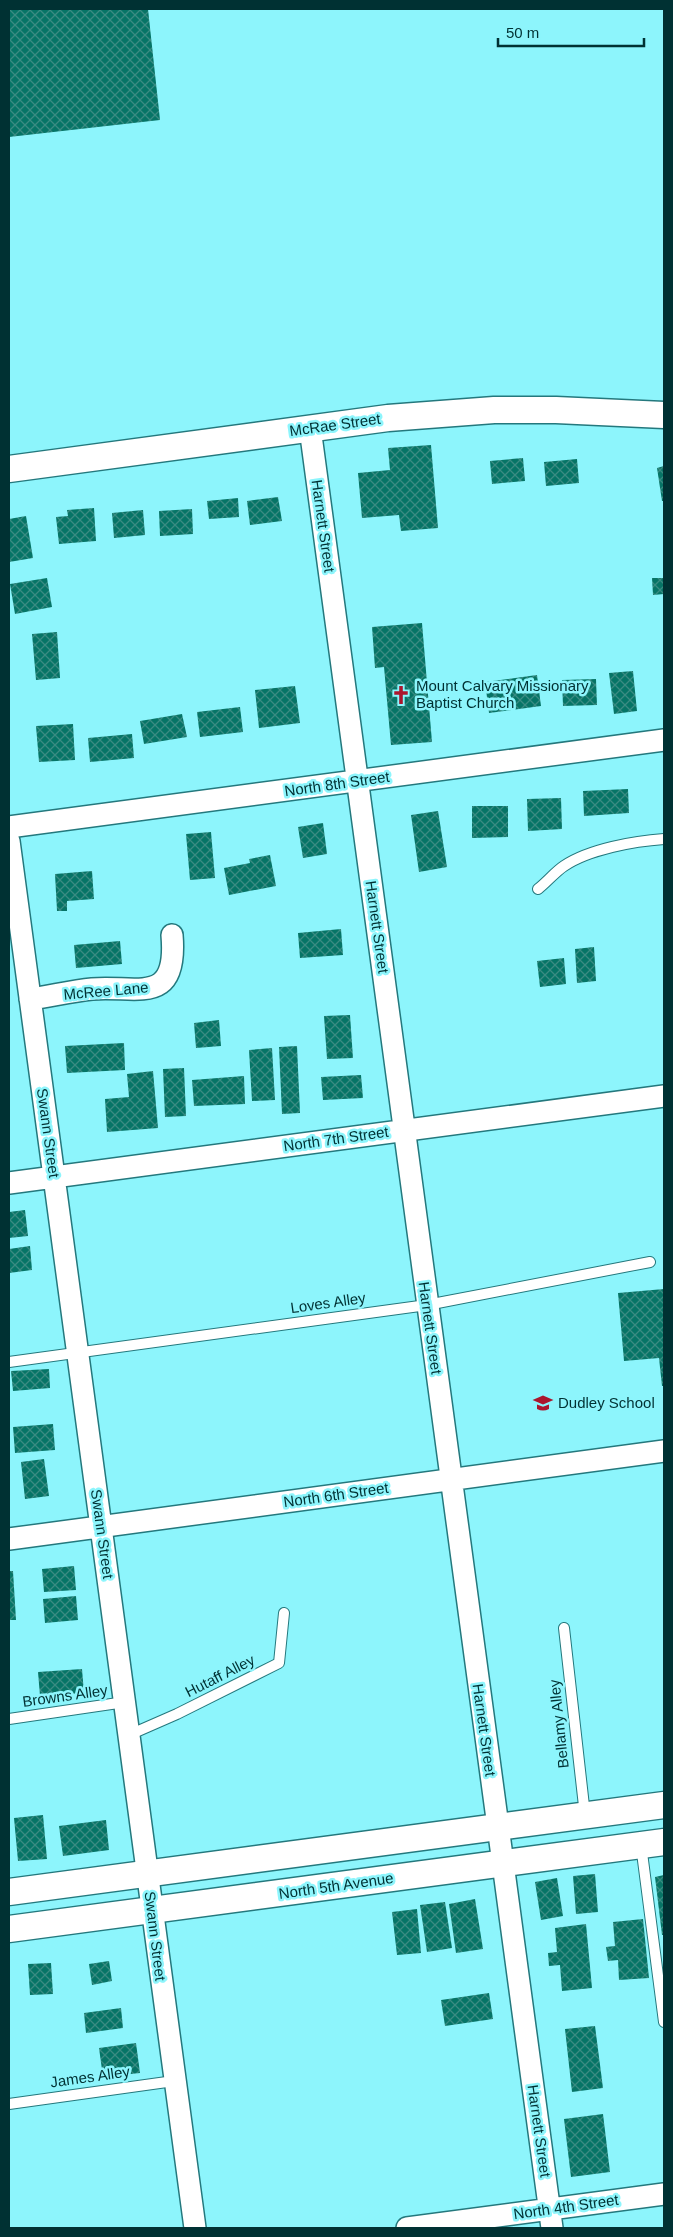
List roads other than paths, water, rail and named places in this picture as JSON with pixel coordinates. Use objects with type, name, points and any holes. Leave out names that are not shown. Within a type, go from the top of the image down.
[{"type":"street","name":"McRae Street","points":[[9,469],[388,418],[494,410],[556,410],[664,415]]},
{"type":"street","name":"Harnett Street","points":[[310,428],[550,2219]]},
{"type":"street","name":"North 8th Street","points":[[9,827],[664,740]]},
{"type":"street","name":"Swann Street","points":[[9,840],[195,2228]]},
{"type":"street","name":"McRee Lane","points":[[30,999],[94,989],[129,991],[149,989],[160,985],[168,971],[173,950],[172,936]]},
{"type":"street","name":"North 7th Street","points":[[9,1183],[403,1129],[664,1096]]},
{"type":"street","name":"North 6th Street","points":[[9,1539],[664,1451]]},
{"type":"street","points":[[9,1892],[664,1805]]},
{"type":"street","name":"North 5th Avenue","points":[[9,1929],[653,1843]]},
{"type":"street","name":"North 4th Street","points":[[407,2228],[550,2219],[664,2194]]},
{"type":"lane","points":[[538,889],[564,866],[589,854],[643,841],[664,839]]},
{"type":"lane","name":"Loves Alley","points":[[9,1362],[427,1305],[650,1262]]},
{"type":"lane","name":"Hutaff Alley","points":[[129,1735],[178,1714],[279,1663],[284,1613]]},
{"type":"lane","name":"Bellamy Alley","points":[[564,1628],[585,1816]]},
{"type":"lane","name":"Browns Alley","points":[[9,1719],[125,1702]]},
{"type":"lane","points":[[653,1843],[664,2022]]},
{"type":"lane","name":"James Alley","points":[[9,2104],[174,2081]]},
{"type":"place","name":"Mount Calvary Missionary Baptist Church","points":[[401,695]]},
{"type":"place","name":"Dudley School","points":[[543,1403]]}]
